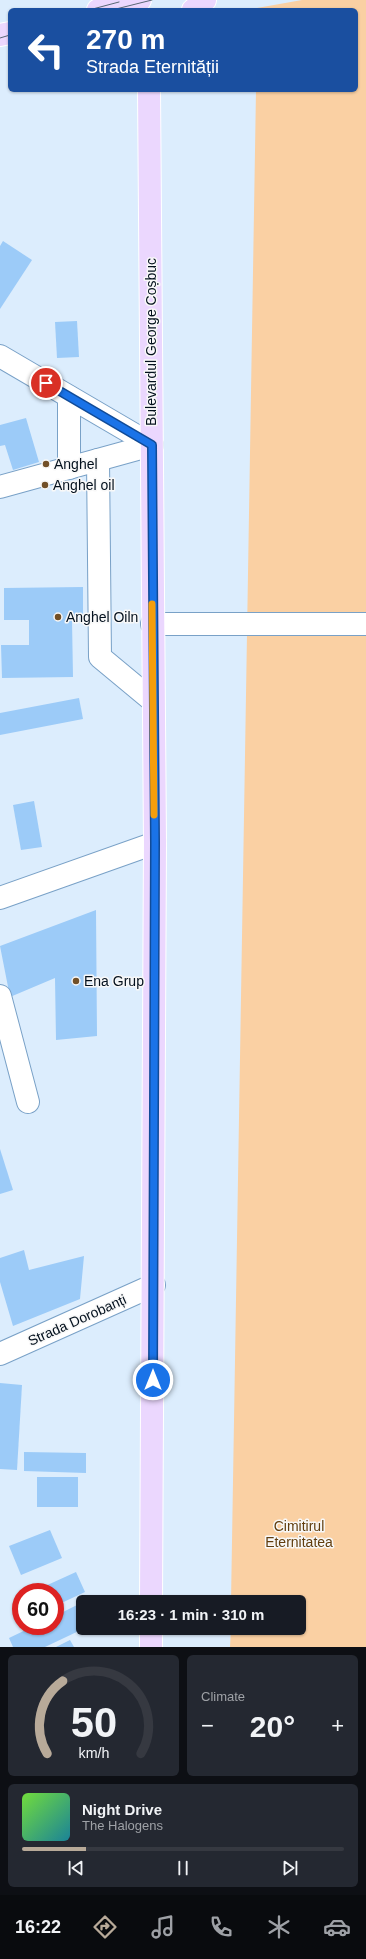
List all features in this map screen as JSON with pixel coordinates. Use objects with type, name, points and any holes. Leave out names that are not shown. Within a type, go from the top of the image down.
[{"type":"main road","points":[[106,8],[140,0]]},
{"type":"main road","points":[[195,8],[205,0]]},
{"type":"main road","name":"Bulevardul George Coșbuc","points":[[149,92],[152,624],[155,843],[154,1285],[151,1595]]},
{"type":"main road","points":[[150,1647],[151,1635]]},
{"type":"street","points":[[0,356],[152,445]]},
{"type":"street","points":[[69,397],[69,468]]},
{"type":"street","points":[[0,487],[152,445]]},
{"type":"street","points":[[98,460],[100,657],[153,701]]},
{"type":"street","points":[[152,624],[366,624]]},
{"type":"street","points":[[0,898],[155,843]]},
{"type":"street","points":[[0,996],[28,1102]]},
{"type":"street","name":"Strada Dorobanți","points":[[0,1354],[154,1285]]},
{"type":"green space","name":"Cimitirul Eternitatea","points":[[302,0],[366,0],[366,1647],[230,1647],[231,1635],[306,1635],[306,1595],[231,1595],[256,92],[358,92],[358,8],[257,8]]},
{"type":"building","points":[[3,241],[32,260],[0,309],[0,246]]},
{"type":"building","points":[[77,321],[79,357],[57,358],[55,322]]},
{"type":"building","points":[[26,418],[39,462],[13,470],[5,445],[0,446],[0,425]]},
{"type":"building","points":[[83,587],[83,620],[72,620],[73,677],[2,678],[1,645],[29,645],[29,620],[4,620],[4,588]]},
{"type":"building","points":[[79,698],[83,719],[0,735],[0,713]]},
{"type":"building","points":[[34,801],[42,847],[21,850],[13,805]]},
{"type":"building","name":"Ena Grup","points":[[96,910],[97,1036],[56,1040],[55,978],[10,997],[0,946]]},
{"type":"building","points":[[0,1149],[13,1190],[0,1194]]},
{"type":"building","points":[[24,1250],[29,1270],[84,1256],[80,1299],[13,1326],[0,1282],[0,1258]]},
{"type":"building","points":[[0,1383],[22,1385],[17,1470],[0,1469]]},
{"type":"building","points":[[24,1452],[86,1453],[86,1473],[24,1471]]},
{"type":"building","points":[[37,1477],[78,1477],[78,1507],[37,1507]]},
{"type":"building","points":[[50,1530],[62,1558],[21,1575],[9,1546]]},
{"type":"building","points":[[76,1572],[85,1592],[64,1602],[64,1583],[52,1583]]},
{"type":"building","points":[[76,1606],[76,1632],[45,1647],[13,1647],[9,1638],[15,1635],[64,1635],[64,1612]]},
{"type":"building","points":[[70,1640],[74,1647],[56,1647]]},
{"type":"tram line","points":[[120,8],[152,0]]},
{"type":"tram line","points":[[96,8],[119,2]]},
{"type":"tram line","points":[[0,38],[8,36]]},
{"type":"slow traffic","points":[[152,604],[154,815]]},
{"type":"place","name":"Anghel","points":[[46,464]]},
{"type":"place","name":"Anghel oil","points":[[45,485]]},
{"type":"place","name":"Anghel Oiln","points":[[58,617]]},
{"type":"place","name":"Ena Grup","points":[[76,981]]},
{"type":"route","points":[[46,383],[152,445],[152,624],[155,843],[153,1380]]}]
